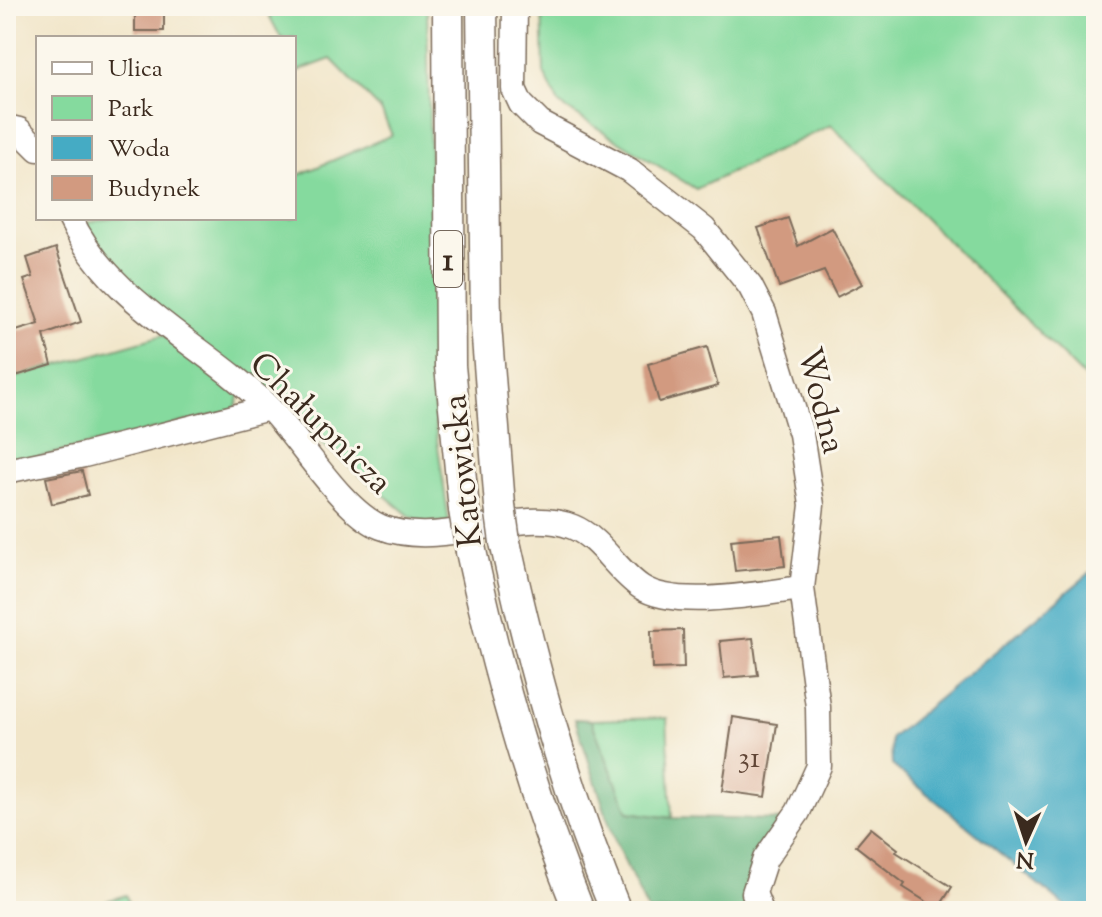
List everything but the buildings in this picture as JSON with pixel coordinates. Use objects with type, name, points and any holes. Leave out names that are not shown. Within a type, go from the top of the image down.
[{"type":"main road","name":"Katowicka","points":[[448,6],[450,366],[464,510],[497,673],[539,810],[579,911]]},
{"type":"main road","name":"Katowicka","points":[[482,6],[486,325],[505,542],[531,658],[558,757],[616,911]]},
{"type":"street","name":"Wodna","points":[[515,6],[514,89],[521,104],[540,123],[629,170],[704,229],[750,286],[764,313],[801,434],[812,505],[802,588],[818,707],[819,766],[798,812],[765,859],[754,893],[761,911]]},
{"type":"street","points":[[6,127],[19,130],[36,147]]},
{"type":"street","name":"Chałupnicza","points":[[71,220],[111,277],[136,303],[269,408],[352,508],[380,527],[408,534],[443,534],[536,522],[573,527],[641,587],[668,598],[802,588]]},
{"type":"street","points":[[6,471],[84,455],[269,408]]},
{"type":"green space","points":[[264,6],[427,6],[435,426],[449,522],[425,522],[411,517],[119,276],[85,223],[102,220],[296,220],[296,176],[392,135],[381,110],[331,59],[298,71],[296,36],[280,36]]},
{"type":"green space","points":[[542,6],[1096,6],[1096,389],[831,125],[696,189],[559,104],[544,73]]},
{"type":"green space","points":[[163,335],[240,394],[235,410],[6,465],[6,380]]},
{"type":"green space","points":[[667,718],[672,818],[627,812],[591,720]]},
{"type":"green space","points":[[575,719],[591,720],[628,812],[672,818],[780,820],[759,852],[750,874],[748,885],[752,911],[648,911],[616,844]]},
{"type":"green space","points":[[126,895],[131,911],[73,911]]},
{"type":"water","points":[[1096,568],[1096,911],[1071,911],[892,765],[891,738]]}]
